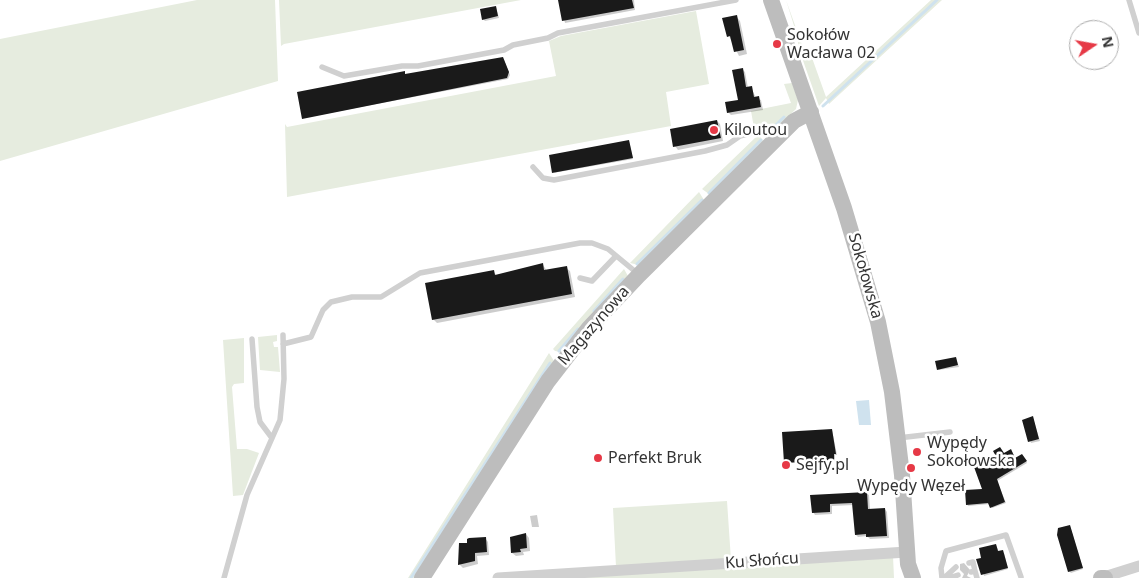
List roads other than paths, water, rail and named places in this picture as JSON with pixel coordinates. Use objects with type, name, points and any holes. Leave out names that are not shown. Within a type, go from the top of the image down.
[{"type":"street","name":"Sokołowska","points":[[771,0],[811,112],[869,289],[887,363],[898,438],[910,571]]},
{"type":"street","name":"Magazynowa","points":[[424,577],[559,365],[589,328],[639,274],[794,121],[811,112]]},
{"type":"street","points":[[1103,578],[1139,566]]},
{"type":"street","name":"Ku Słońcu","points":[[498,578],[910,571]]},
{"type":"lane","points":[[322,67],[344,76],[402,66],[418,66],[504,50],[513,45],[548,38],[558,33],[736,0]]},
{"type":"lane","points":[[1129,0],[1139,32]]},
{"type":"lane","points":[[532,167],[543,178],[554,180],[705,151],[727,145],[740,136],[755,132],[767,132],[775,140]]},
{"type":"lane","points":[[283,344],[311,337],[326,306],[331,302],[352,298],[381,298],[420,273],[580,243],[600,245],[639,274]]},
{"type":"lane","points":[[580,278],[592,281],[616,256]]},
{"type":"lane","points":[[224,578],[247,495],[280,420],[283,406],[283,335]]},
{"type":"lane","points":[[252,339],[257,407],[260,422],[272,438]]},
{"type":"lane","points":[[898,438],[950,432]]},
{"type":"lane","points":[[956,567],[943,578],[941,568],[946,551],[1006,535],[1019,578]]},
{"type":"lane","points":[[969,563],[973,562],[973,571],[977,578]]},
{"type":"lane","points":[[949,578],[958,575]]},
{"type":"water","points":[[869,400],[871,425],[859,425],[856,401]]},
{"type":"waterway","points":[[823,106],[937,0]]},
{"type":"waterway","points":[[774,127],[784,117]]},
{"type":"waterway","points":[[709,193],[761,140]]},
{"type":"waterway","points":[[637,264],[702,200]]},
{"type":"waterway","points":[[594,311],[623,279]]},
{"type":"waterway","points":[[559,351],[578,329]]},
{"type":"waterway","points":[[411,578],[550,363]]},
{"type":"place","name":"Sokołów Wacława 02","points":[[777,44]]},
{"type":"place","name":"Kiloutou","points":[[714,130]]},
{"type":"place","name":"Wypędy Sokołowska","points":[[917,452]]},
{"type":"place","name":"Perfekt Bruk","points":[[598,458]]},
{"type":"place","name":"Sejfy.pl","points":[[786,465]]},
{"type":"place","name":"Wypędy Węzeł","points":[[911,468]]}]
